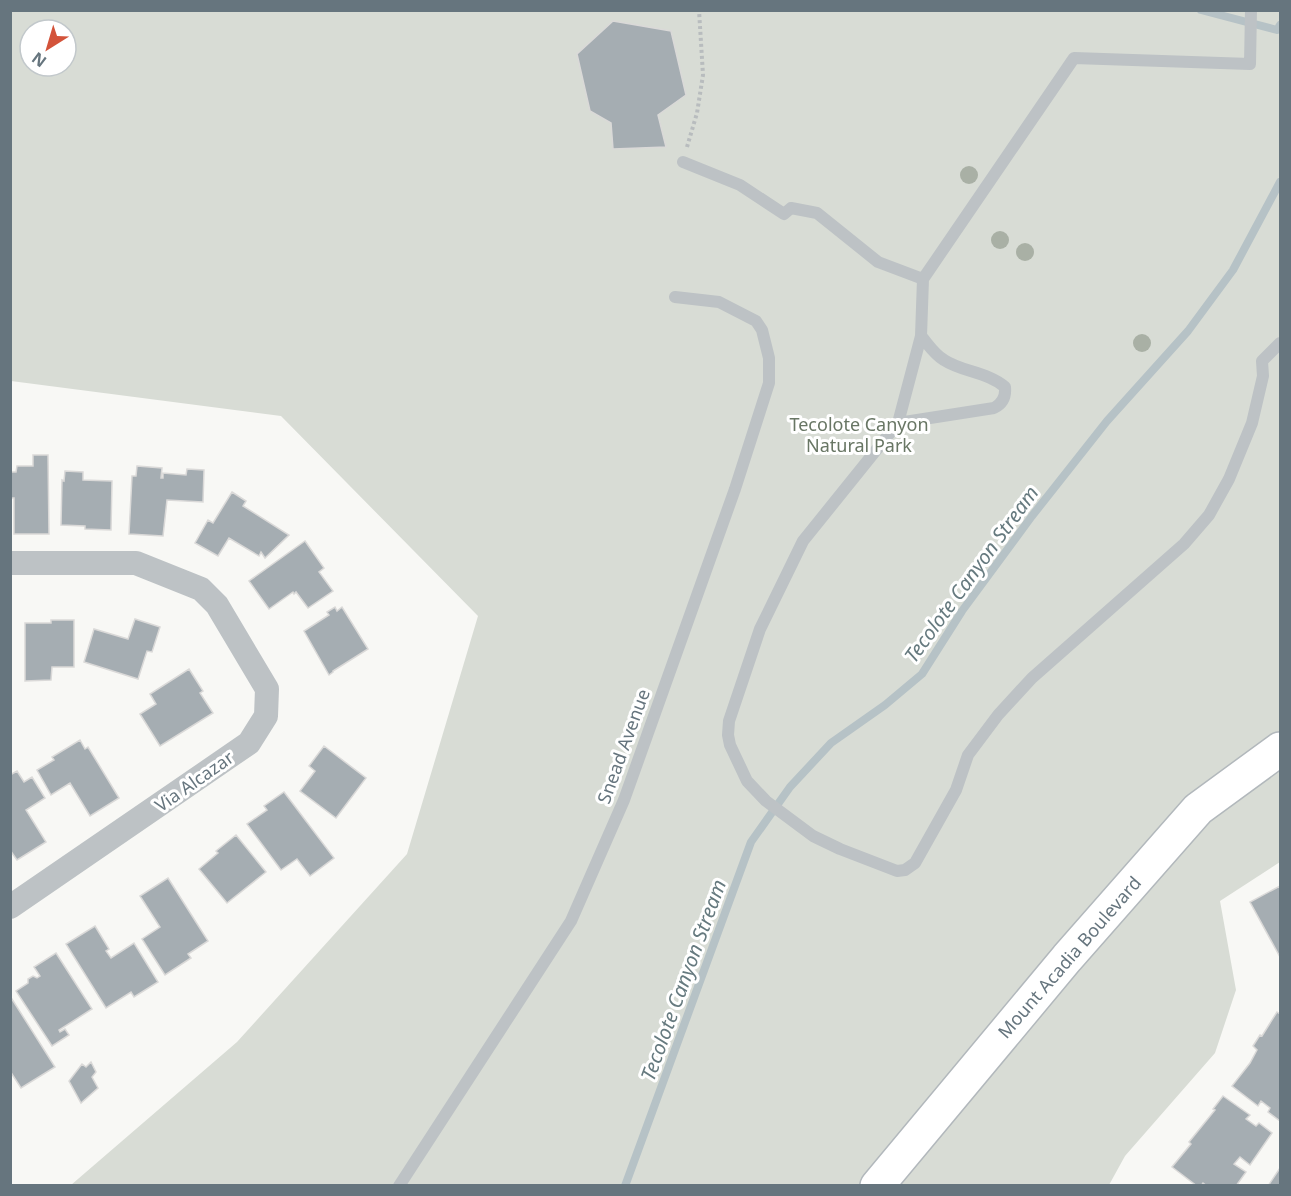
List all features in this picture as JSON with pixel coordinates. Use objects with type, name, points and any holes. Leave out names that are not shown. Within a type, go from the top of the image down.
[{"type":"main road","name":"Mount Acadia Boulevard","points":[[877,1185],[1067,958],[1198,808],[1281,749]]},
{"type":"street","name":"Via Alcazar","points":[[10,563],[136,563],[201,589],[217,605],[267,689],[266,716],[249,743],[10,907]]},
{"type":"lane","points":[[1251,10],[1250,63],[1074,58],[923,279],[921,336],[898,423],[803,541],[760,629],[729,721],[730,745],[747,781],[766,801],[813,836],[897,871],[905,870],[915,863],[956,790],[968,755],[998,715],[1032,678],[1184,544],[1209,515],[1229,479],[1252,423],[1263,376],[1262,361],[1281,343]]},
{"type":"lane","points":[[683,162],[741,185],[784,214],[791,208],[817,213],[878,262],[923,279]]},
{"type":"lane","name":"Snead Avenue","points":[[399,1185],[571,921],[628,788],[735,489],[768,383],[769,358],[762,330],[756,321],[719,302],[675,297]]},
{"type":"lane","points":[[898,423],[994,408],[1000,405],[1005,394],[1005,387],[1000,383],[946,362],[936,355],[921,336]]},
{"type":"path","points":[[683,162],[697,113],[703,75],[699,10]]},
{"type":"green space","name":"Tecolote Canyon Natural Park","points":[[11,11],[1280,11],[1280,862],[1220,901],[1236,990],[1215,1053],[1125,1156],[1109,1185],[71,1185],[237,1042],[407,854],[478,616],[281,416],[11,381]]},
{"type":"building","points":[[613,21],[671,31],[686,95],[658,115],[666,147],[613,149],[611,123],[590,111],[577,54]]},
{"type":"building","points":[[33,455],[48,455],[49,534],[14,534],[14,498],[10,498],[10,472],[16,472],[17,466],[33,466]]},
{"type":"building","points":[[137,466],[162,468],[161,478],[163,478],[163,473],[186,475],[187,469],[204,470],[203,502],[167,500],[163,536],[129,534],[132,476],[136,476]]},
{"type":"building","points":[[65,471],[83,472],[83,480],[112,481],[111,530],[61,525],[62,480],[64,481]]},
{"type":"building","points":[[232,492],[246,501],[243,506],[289,535],[265,558],[261,552],[259,556],[229,538],[218,556],[195,543],[208,520],[213,523]]},
{"type":"building","points":[[305,541],[324,568],[319,572],[333,591],[308,608],[296,592],[294,594],[293,592],[269,609],[249,581]]},
{"type":"building","points":[[335,607],[337,611],[342,607],[368,649],[329,675],[304,631],[329,615],[327,612]]},
{"type":"building","points":[[135,619],[160,627],[152,652],[147,651],[138,679],[84,662],[94,629],[128,639]]},
{"type":"building","points":[[51,620],[74,620],[74,667],[52,667],[51,680],[25,681],[25,623],[51,623]]},
{"type":"building","points":[[189,669],[203,691],[200,693],[213,713],[160,746],[140,714],[156,704],[150,694]]},
{"type":"building","points":[[80,740],[85,749],[88,747],[119,798],[90,816],[70,783],[51,795],[37,770],[54,760],[52,757]]},
{"type":"building","points":[[324,746],[366,778],[336,818],[300,791],[315,771],[309,766]]},
{"type":"building","points":[[17,771],[24,782],[32,777],[45,798],[26,810],[46,842],[17,860],[10,850],[10,775]]},
{"type":"building","points":[[284,792],[334,858],[310,876],[297,859],[281,870],[247,824],[267,810],[264,806]]},
{"type":"building","points":[[236,835],[266,872],[227,903],[199,869]]},
{"type":"building","points":[[168,878],[208,941],[188,954],[191,958],[165,975],[142,939],[160,927],[140,896]]},
{"type":"building","points":[[1280,886],[1280,957],[1250,902]]},
{"type":"building","points":[[95,926],[109,949],[106,951],[111,958],[134,943],[158,982],[134,997],[131,992],[106,1008],[66,944]]},
{"type":"building","points":[[56,953],[92,1009],[59,1030],[60,1032],[65,1029],[69,1035],[52,1046],[16,991],[28,983],[28,979],[40,976],[34,967]]},
{"type":"building","points":[[10,996],[55,1067],[21,1088],[10,1071]]},
{"type":"building","points":[[1277,1012],[1280,1014],[1280,1121],[1268,1112],[1270,1108],[1261,1101],[1258,1106],[1232,1086],[1250,1063],[1257,1050],[1253,1046]]},
{"type":"building","points":[[91,1062],[96,1072],[92,1077],[98,1088],[81,1103],[69,1081],[82,1064],[86,1067]]},
{"type":"building","points":[[1223,1096],[1250,1115],[1246,1119],[1256,1126],[1259,1123],[1272,1133],[1250,1165],[1240,1157],[1234,1164],[1246,1172],[1236,1186],[1207,1186],[1203,1183],[1197,1186],[1172,1167],[1191,1144],[1189,1142],[1215,1110],[1213,1109]]},
{"type":"building","points":[[1280,1168],[1280,1186],[1268,1186]]},
{"type":"waterway","points":[[1201,10],[1277,30],[1280,25]]},
{"type":"waterway","name":"Tecolote Canyon Stream","points":[[625,1186],[751,842],[790,787],[831,743],[885,705],[922,674],[962,611],[1032,516],[1107,421],[1188,331],[1233,270],[1280,182]]}]
